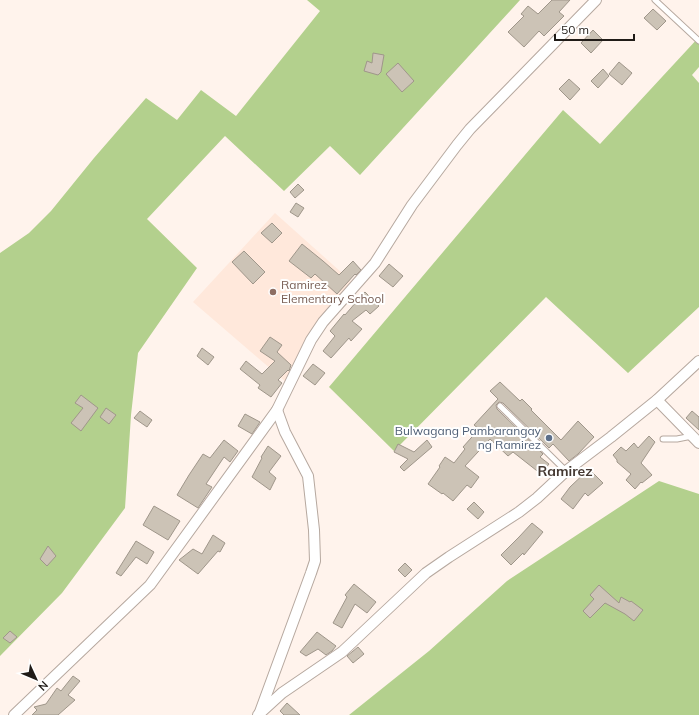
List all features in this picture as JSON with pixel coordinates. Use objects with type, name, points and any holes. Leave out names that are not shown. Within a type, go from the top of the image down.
[{"type":"street","points":[[14,715],[150,585],[276,410],[316,332],[375,263],[412,205],[457,145],[470,129],[596,0]]},
{"type":"street","points":[[259,714],[282,693],[342,652],[426,573],[519,512],[537,498],[566,471],[657,400],[699,361]]},
{"type":"street","points":[[657,400],[696,440]]},
{"type":"street","points":[[259,714],[312,573],[315,561],[314,530],[308,476],[285,432],[276,410]]},
{"type":"lane","points":[[655,0],[699,41]]},
{"type":"lane","points":[[500,406],[566,471]]},
{"type":"lane","points":[[663,439],[696,440]]},
{"type":"shaded area","name":"Ramirez Elementary School","points":[[275,213],[351,281],[312,330],[286,382],[193,302]]},
{"type":"green space","points":[[307,0],[520,0],[360,175],[330,146],[284,191],[225,136],[147,219],[197,268],[138,353],[131,415],[125,508],[62,593],[0,656],[0,253],[29,233],[51,211],[146,98],[177,120],[201,90],[236,116],[320,11]]},
{"type":"green space","points":[[699,37],[699,67],[692,75],[699,83],[699,307],[628,373],[546,297],[394,451],[329,387],[563,110],[600,144]]},
{"type":"green space","points":[[659,481],[699,494],[699,715],[349,715],[429,651],[507,581]]},
{"type":"building","points":[[552,0],[570,0],[559,12],[564,16],[544,36],[539,31],[524,47],[508,32],[524,16],[521,14],[528,6],[538,14]]},
{"type":"building","points":[[653,9],[666,21],[657,30],[644,18]]},
{"type":"building","points":[[593,30],[603,40],[591,53],[581,43]]},
{"type":"building","points":[[373,53],[384,55],[381,72],[378,75],[364,71],[367,61],[372,63]]},
{"type":"building","points":[[619,62],[632,73],[622,85],[609,74]]},
{"type":"building","points":[[398,63],[414,81],[402,92],[386,74]]},
{"type":"building","points":[[603,69],[609,76],[598,88],[591,81]]},
{"type":"building","points":[[569,79],[580,89],[570,100],[559,89]]},
{"type":"building","points":[[298,184],[304,190],[295,198],[290,192]]},
{"type":"building","points":[[296,203],[304,208],[298,217],[290,212]]},
{"type":"building","points":[[272,223],[282,233],[272,243],[261,233]]},
{"type":"building","points":[[302,244],[339,275],[353,261],[361,270],[356,275],[355,274],[337,294],[315,274],[311,278],[289,261]]},
{"type":"building","points":[[244,251],[265,272],[253,284],[232,262]]},
{"type":"building","points":[[389,264],[403,276],[393,287],[379,276]]},
{"type":"building","points":[[365,292],[379,306],[370,314],[366,310],[352,321],[362,329],[351,341],[349,338],[331,358],[323,351],[335,336],[330,331],[357,301],[356,300]]},
{"type":"building","points":[[270,337],[282,345],[277,352],[291,365],[289,371],[288,370],[278,380],[282,383],[271,397],[258,388],[260,385],[240,369],[246,361],[262,374],[275,361],[260,351]]},
{"type":"building","points":[[202,348],[214,357],[208,365],[197,356]]},
{"type":"building","points":[[313,364],[325,373],[315,385],[303,376]]},
{"type":"building","points":[[500,382],[520,401],[522,399],[561,440],[578,421],[594,437],[569,461],[553,444],[549,448],[503,403],[499,402],[496,405],[497,409],[543,454],[540,457],[549,464],[541,474],[513,452],[508,456],[490,439],[465,466],[479,477],[471,488],[467,485],[453,501],[428,484],[445,457],[454,463],[465,449],[463,447],[479,429],[474,425],[498,399],[490,391]]},
{"type":"building","points":[[81,395],[98,408],[81,431],[71,423],[83,408],[75,403]]},
{"type":"building","points":[[106,408],[116,415],[109,424],[100,417]]},
{"type":"building","points":[[140,411],[152,420],[147,427],[134,418]]},
{"type":"building","points":[[692,411],[699,417],[699,430],[686,418]]},
{"type":"building","points":[[245,414],[260,422],[252,434],[238,426]]},
{"type":"building","points":[[649,436],[655,442],[641,463],[652,475],[642,483],[641,482],[635,489],[626,480],[631,474],[617,462],[613,455],[621,447],[626,451],[634,443],[638,448]]},
{"type":"building","points":[[224,440],[238,451],[230,462],[224,457],[206,484],[212,487],[198,508],[177,495],[203,454],[210,458]]},
{"type":"building","points":[[427,440],[432,447],[404,471],[400,467],[408,459],[394,452],[398,444],[414,452]]},
{"type":"building","points":[[268,446],[281,456],[269,472],[276,478],[270,490],[252,477]]},
{"type":"building","points":[[589,469],[603,483],[588,496],[585,493],[573,509],[561,499],[570,487]]},
{"type":"building","points":[[474,502],[484,512],[478,519],[467,509]]},
{"type":"building","points":[[154,506],[180,521],[168,540],[143,525]]},
{"type":"building","points":[[532,523],[543,532],[524,555],[523,553],[511,565],[501,555]]},
{"type":"building","points":[[213,535],[225,543],[220,552],[218,551],[198,574],[179,560],[193,549],[202,554]]},
{"type":"building","points":[[136,541],[154,552],[147,564],[136,557],[121,576],[116,573]]},
{"type":"building","points":[[48,546],[56,556],[47,566],[40,559]]},
{"type":"building","points":[[405,563],[412,570],[405,577],[398,570]]},
{"type":"building","points":[[354,584],[376,602],[367,613],[355,604],[342,628],[333,623],[347,597],[345,595]]},
{"type":"building","points":[[599,585],[619,603],[621,597],[630,602],[631,601],[643,610],[634,621],[625,614],[605,603],[590,618],[583,611],[594,599],[590,595]]},
{"type":"building","points":[[10,631],[17,637],[10,643],[3,638]]},
{"type":"building","points":[[317,632],[336,646],[326,655],[318,649],[306,656],[300,652]]},
{"type":"building","points":[[358,647],[364,654],[353,663],[347,656]]},
{"type":"building","points":[[73,676],[80,681],[68,695],[75,700],[58,715],[32,715],[37,710],[34,707],[46,704],[57,688],[61,691]]},
{"type":"building","points":[[287,703],[300,715],[284,715],[280,711]]},
{"type":"place","name":"Ramirez Elementary School","points":[[273,292]]},
{"type":"place","name":"Bulwagang Pambarangay ng Ramirez","points":[[549,438]]},
{"type":"district","name":"Ramirez","points":[[565,471]]}]
